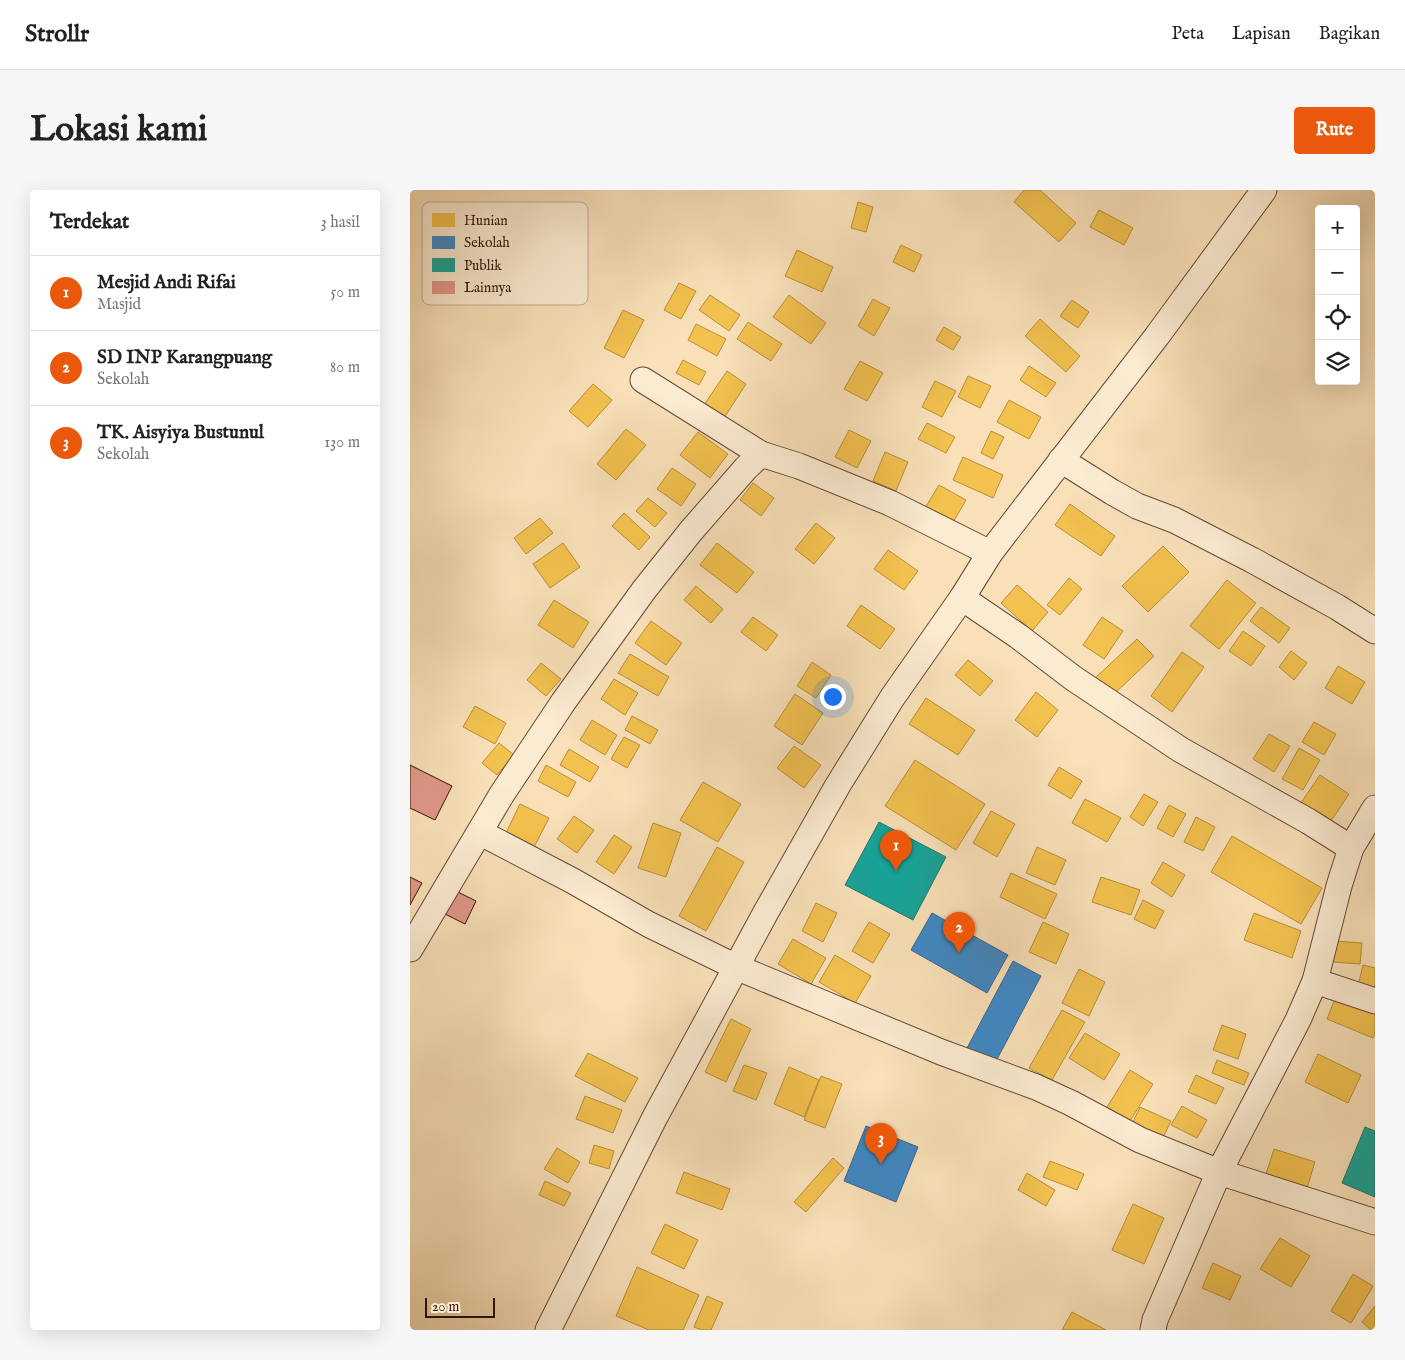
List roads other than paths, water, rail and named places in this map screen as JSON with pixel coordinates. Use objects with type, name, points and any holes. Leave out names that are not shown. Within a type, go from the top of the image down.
[{"type":"street","points":[[548,1330],[655,1117],[736,967],[766,912],[892,698],[962,598],[990,553],[1157,336],[1264,190]]},
{"type":"street","points":[[643,380],[761,454],[798,466],[890,503],[990,553]]},
{"type":"street","points":[[410,949],[481,833],[502,794],[564,701],[644,590],[691,531],[746,468],[761,454]]},
{"type":"street","points":[[1061,460],[1137,506],[1174,520],[1252,560],[1337,607],[1375,631]]},
{"type":"street","points":[[962,598],[1018,636],[1073,678],[1181,750],[1308,821],[1351,848]]},
{"type":"street","points":[[1153,1330],[1155,1320],[1219,1172],[1298,1020],[1316,981],[1339,886],[1351,848],[1375,808]]},
{"type":"street","points":[[481,833],[573,881],[648,924],[736,967],[941,1052],[1036,1087],[1071,1103],[1140,1140],[1219,1172],[1375,1222]]},
{"type":"street","points":[[1316,981],[1375,1001]]},
{"type":"place","name":"Mesjid Andi Rifai","points":[[896,871]]},
{"type":"place","name":"SD INP Karangpuang","points":[[959,953]]},
{"type":"place","name":"TK. Aisyiya Bustunul","points":[[881,1164]]}]
